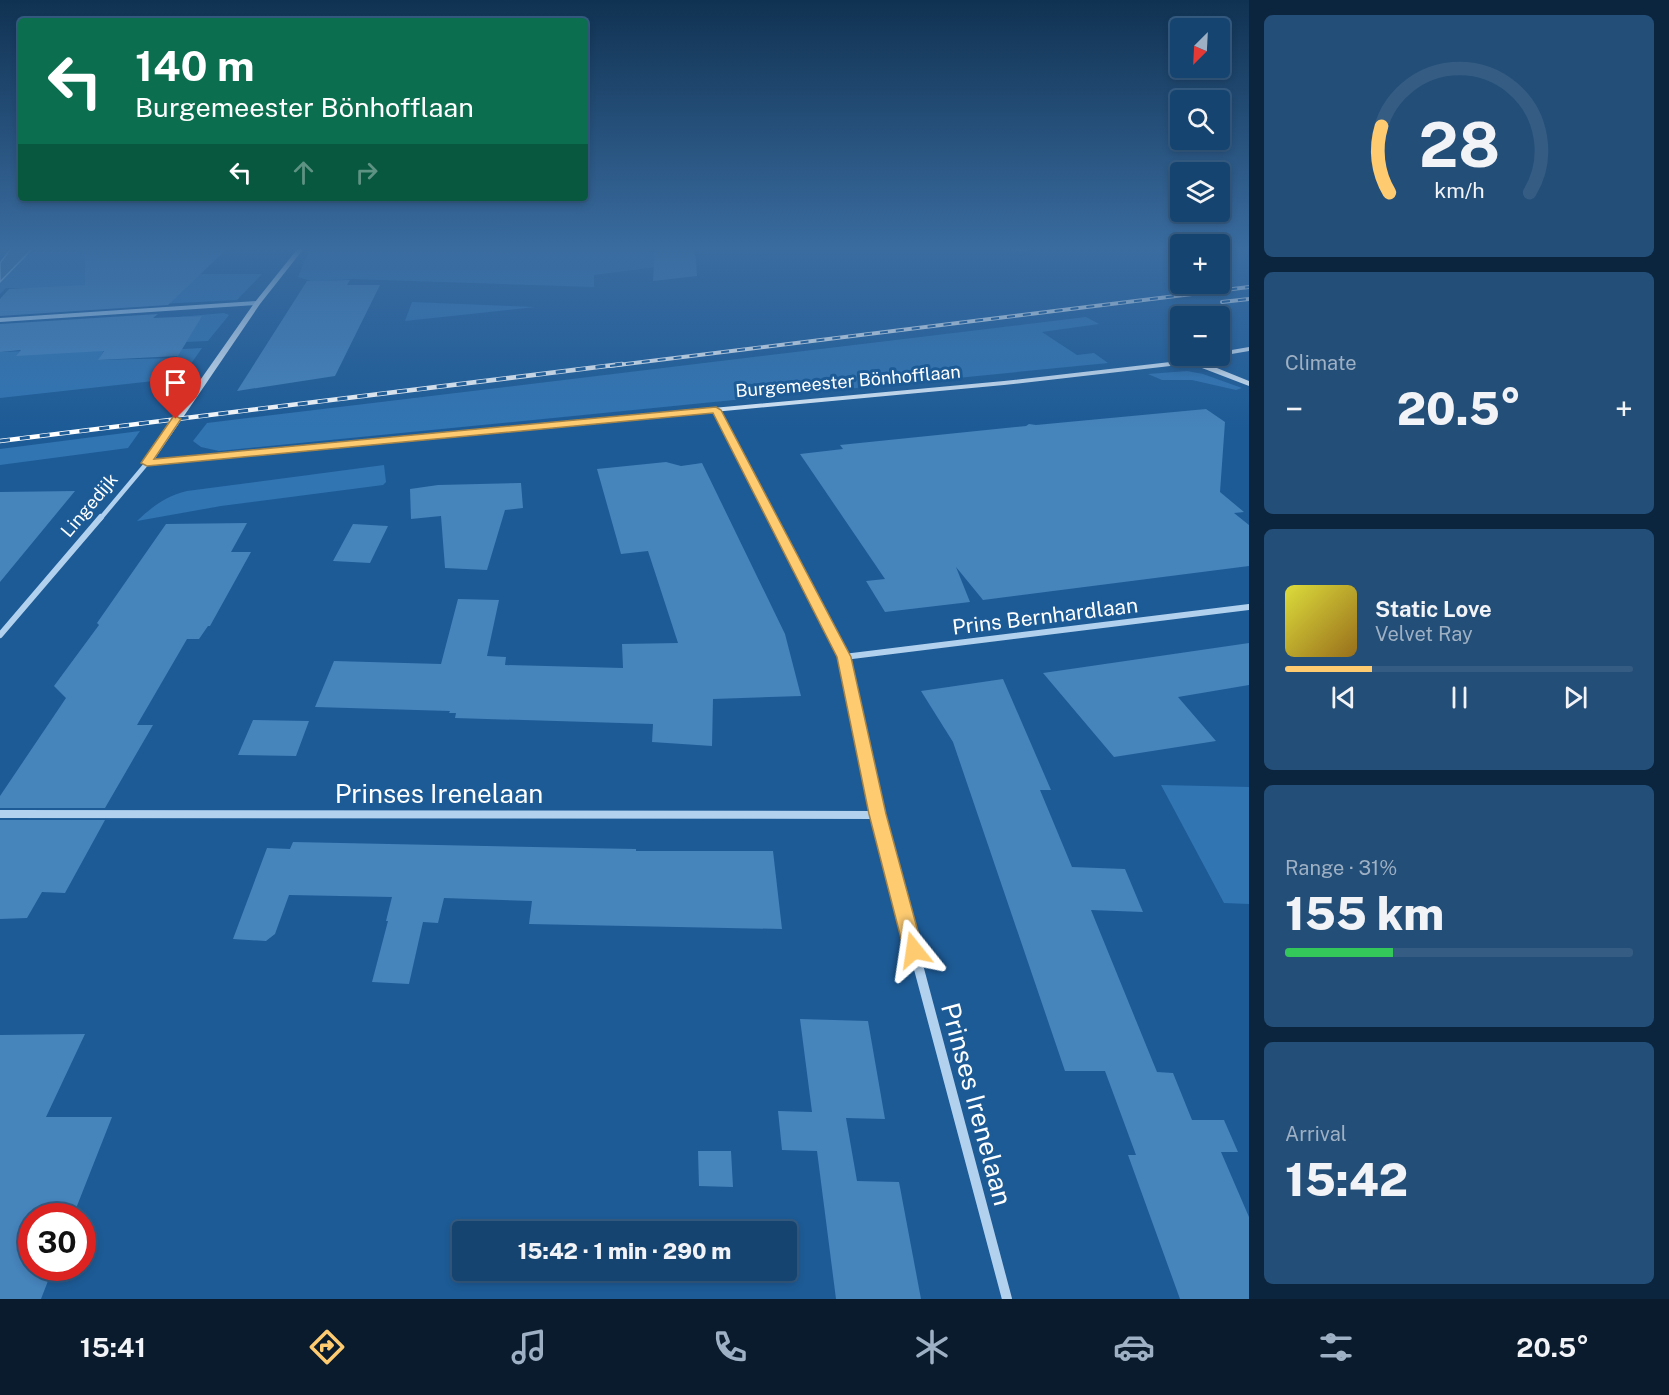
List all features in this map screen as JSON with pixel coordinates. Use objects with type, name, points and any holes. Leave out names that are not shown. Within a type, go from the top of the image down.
[{"type":"street","points":[[0,320],[187,308]]},
{"type":"street","name":"Lingedijk","points":[[0,635],[147,463],[254,308]]},
{"type":"street","points":[[1230,352],[1249,349]]},
{"type":"street","name":"Burgemeester Bönhofflaan","points":[[147,463],[1089,374],[1170,364]]},
{"type":"street","points":[[1200,366],[1249,384]]},
{"type":"street","name":"Prinses Irenelaan","points":[[716,410],[844,657],[878,814],[1007,1299]]},
{"type":"street","name":"Prins Bernhardlaan","points":[[844,657],[1249,608]]},
{"type":"street","name":"Prinses Irenelaan","points":[[0,814],[878,814]]},
{"type":"shaded area","points":[[410,308],[529,308],[405,321]]},
{"type":"shaded area","points":[[224,313],[229,315],[208,341],[186,342],[201,316],[167,318]]},
{"type":"shaded area","points":[[1086,317],[1099,324],[1042,332],[1077,355],[1094,353],[1108,363],[219,451],[201,447],[193,441],[207,423]]},
{"type":"shaded area","points":[[105,348],[99,360],[176,358],[182,349],[202,348],[181,378],[0,398],[0,352]]},
{"type":"shaded area","points":[[1187,371],[1203,374],[1242,388],[1236,390],[1192,380],[1162,380],[1148,374]]},
{"type":"shaded area","points":[[140,431],[128,448],[0,465],[0,449]]},
{"type":"shaded area","points":[[384,465],[386,482],[383,485],[221,506],[137,521],[160,502],[187,491]]},
{"type":"shaded area","points":[[1161,785],[1249,787],[1249,904],[1224,903]]},
{"type":"building","points":[[0,308],[128,308],[0,316]]},
{"type":"building","points":[[290,308],[369,308],[335,376],[237,391]]},
{"type":"building","points":[[158,314],[153,318],[202,316],[178,356],[98,360],[104,351],[16,356],[21,350],[0,352],[0,324]]},
{"type":"building","points":[[1206,409],[1225,422],[1220,492],[1244,512],[1234,513],[1249,525],[1249,566],[983,600],[956,567],[970,602],[885,612],[866,581],[885,579],[800,454],[843,449],[840,445],[1029,424]]},
{"type":"building","points":[[666,462],[681,466],[702,463],[785,634],[801,696],[713,699],[712,746],[652,742],[653,724],[455,718],[456,713],[449,713],[450,711],[315,707],[334,661],[441,664],[458,599],[499,600],[487,656],[506,657],[505,665],[623,668],[622,644],[678,643],[648,551],[621,554],[597,469]]},
{"type":"building","points":[[521,483],[523,508],[505,510],[487,570],[445,568],[441,516],[411,519],[410,489],[438,485]]},
{"type":"building","points":[[75,491],[0,582],[0,492]]},
{"type":"building","points":[[247,523],[231,552],[251,552],[210,626],[199,639],[187,639],[137,725],[153,725],[105,808],[0,808],[0,796],[66,698],[54,686],[99,625],[97,623],[166,524]]},
{"type":"building","points":[[353,524],[388,526],[370,563],[333,561]]},
{"type":"building","points":[[1249,643],[1249,685],[1178,697],[1216,741],[1114,757],[1043,673]]},
{"type":"building","points":[[1003,679],[1051,790],[1040,790],[1072,867],[1125,869],[1143,912],[1091,910],[1157,1072],[1173,1073],[1192,1120],[1224,1120],[1238,1152],[1221,1152],[1249,1217],[1249,1299],[1180,1299],[1128,1155],[1136,1155],[1105,1071],[1065,1071],[953,742],[921,691]]},
{"type":"building","points":[[253,720],[309,721],[296,756],[238,755]]},
{"type":"building","points":[[0,820],[105,820],[65,893],[42,892],[27,918],[0,919]]},
{"type":"building","points":[[293,842],[636,849],[636,851],[773,851],[782,929],[529,924],[532,901],[444,898],[438,923],[423,922],[409,984],[372,982],[392,897],[289,895],[275,934],[266,941],[233,939],[267,848],[290,849]]},
{"type":"building","points":[[800,1019],[868,1021],[885,1119],[846,1118],[857,1181],[899,1182],[921,1299],[836,1299],[817,1151],[782,1150],[778,1111],[812,1112]]},
{"type":"building","points":[[85,1034],[46,1117],[112,1117],[78,1203],[18,1203],[18,1281],[48,1281],[41,1299],[0,1299],[0,1035]]},
{"type":"building","points":[[698,1151],[731,1151],[733,1187],[699,1186]]},
{"type":"railway","points":[[610,366],[1082,308]]},
{"type":"railway","points":[[0,441],[622,364]]},
{"type":"route","points":[[176,419],[147,463],[716,410],[844,657],[878,814],[914,950]]}]
